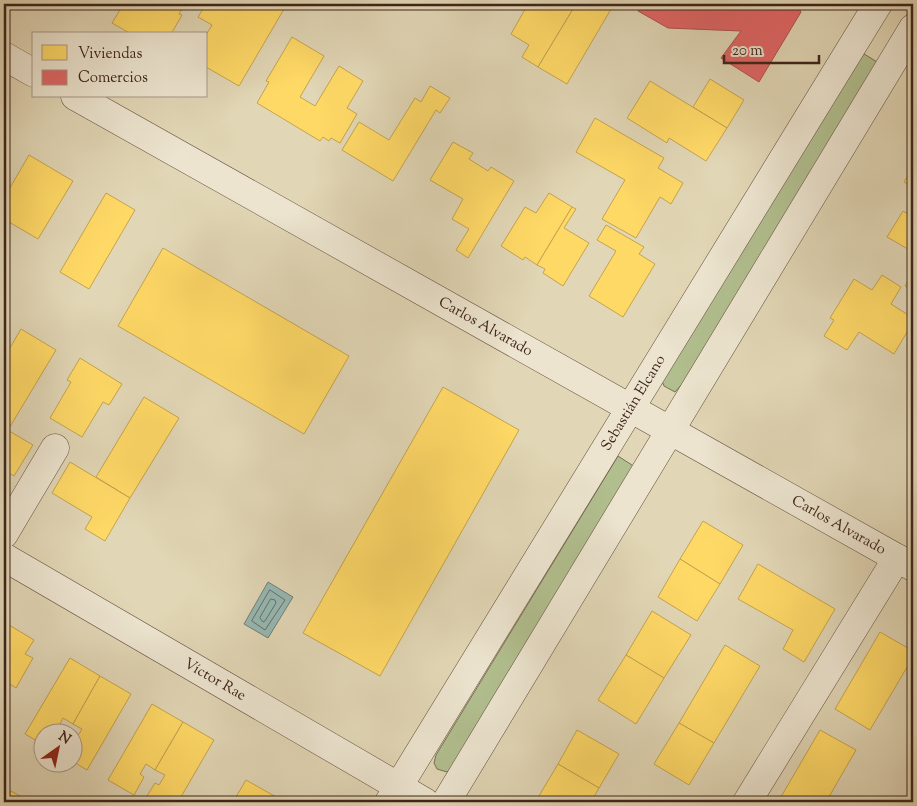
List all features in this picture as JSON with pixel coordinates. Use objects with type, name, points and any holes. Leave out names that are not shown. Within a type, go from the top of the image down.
[{"type":"street","points":[[446,802],[913,28],[879,4]]},
{"type":"street","name":"Sebastián Elcano","points":[[394,794],[629,407],[879,4]]},
{"type":"street","points":[[4,56],[32,72]]},
{"type":"street","name":"Carlos Alvarado","points":[[79,98],[905,563],[777,753],[747,802]]},
{"type":"street","points":[[4,534],[55,448]]},
{"type":"street","name":"Víctor Rae","points":[[4,557],[394,794],[425,802]]},
{"type":"green space","points":[[861,52],[877,62],[683,383],[675,392],[664,386],[662,381]]},
{"type":"green space","points":[[618,456],[635,467],[454,765],[447,772],[437,769],[434,763],[436,755]]},
{"type":"water","points":[[268,582],[293,597],[268,638],[244,624]]},
{"type":"building: Viviendas","points":[[121,4],[184,5],[179,14],[182,15],[172,32],[128,32],[112,23],[123,5]]},
{"type":"building: Viviendas","points":[[206,4],[275,4],[284,9],[239,86],[208,68],[208,32],[212,25],[198,17]]},
{"type":"building: Viviendas","points":[[528,4],[576,4],[538,67],[522,57],[529,45],[511,34]]},
{"type":"building: Viviendas","points":[[576,4],[614,4],[567,84],[538,67]]},
{"type":"building: Viviendas","points":[[292,37],[324,56],[300,97],[315,106],[339,66],[363,81],[347,108],[357,114],[340,143],[331,138],[329,141],[323,137],[320,141],[257,103],[269,82],[266,81]]},
{"type":"building: Viviendas","points":[[710,79],[744,100],[727,128],[693,107]]},
{"type":"building: Viviendas","points":[[650,81],[727,128],[706,161],[669,138],[667,143],[627,118]]},
{"type":"building: Viviendas","points":[[430,86],[450,98],[440,113],[436,110],[393,181],[342,150],[359,122],[389,140],[415,98],[421,102]]},
{"type":"building: Viviendas","points":[[595,118],[664,158],[658,168],[683,183],[671,204],[660,197],[636,238],[602,219],[625,180],[576,152]]},
{"type":"building: Viviendas","points":[[453,142],[473,153],[469,159],[488,171],[491,167],[514,181],[468,258],[456,250],[469,229],[452,219],[463,199],[430,180]]},
{"type":"building: Viviendas","points":[[29,155],[73,181],[38,239],[4,219],[4,198]]},
{"type":"building: Viviendas","points":[[913,167],[913,187],[904,182]]},
{"type":"building: Viviendas","points":[[106,193],[135,210],[89,289],[60,272]]},
{"type":"building: Viviendas","points":[[549,193],[572,207],[537,265],[525,257],[523,260],[501,246],[525,207],[536,213]]},
{"type":"building: Viviendas","points":[[572,207],[576,209],[564,228],[589,243],[563,286],[543,273],[545,269],[537,265]]},
{"type":"building: Viviendas","points":[[903,211],[913,217],[913,252],[887,237]]},
{"type":"building: Viviendas","points":[[606,225],[644,247],[639,254],[655,264],[623,317],[589,296],[616,251],[597,240]]},
{"type":"building: Viviendas","points":[[163,248],[349,356],[304,434],[118,326]]},
{"type":"building: Viviendas","points":[[913,272],[913,291],[905,286]]},
{"type":"building: Viviendas","points":[[882,275],[901,287],[891,304],[913,318],[913,322],[894,354],[859,332],[847,350],[824,336],[834,320],[830,318],[854,279],[872,290]]},
{"type":"building: Viviendas","points":[[21,329],[56,350],[8,430],[4,428],[4,358]]},
{"type":"building: Viviendas","points":[[80,358],[122,384],[109,405],[103,402],[82,437],[50,418],[71,382],[67,380]]},
{"type":"building: Viviendas","points":[[443,387],[519,430],[380,676],[303,633]]},
{"type":"building: Viviendas","points":[[144,397],[179,418],[130,498],[96,477]]},
{"type":"building: Viviendas","points":[[4,428],[33,445],[14,476],[4,470]]},
{"type":"building: Viviendas","points":[[70,462],[130,498],[105,541],[85,529],[92,517],[52,493]]},
{"type":"building: Viviendas","points":[[703,521],[743,545],[720,584],[680,559]]},
{"type":"building: Viviendas","points":[[680,559],[720,584],[697,621],[658,597]]},
{"type":"building: Viviendas","points":[[758,564],[835,609],[804,662],[783,649],[793,630],[738,599]]},
{"type":"building: Viviendas","points":[[652,611],[691,635],[664,678],[626,655]]},
{"type":"building: Viviendas","points":[[4,622],[34,640],[25,654],[33,658],[16,688],[4,680]]},
{"type":"building: Viviendas","points":[[880,632],[913,651],[913,657],[870,730],[835,709]]},
{"type":"building: Viviendas","points":[[725,645],[760,666],[714,743],[679,723]]},
{"type":"building: Viviendas","points":[[626,655],[664,678],[636,724],[598,700]]},
{"type":"building: Viviendas","points":[[70,658],[100,676],[73,724],[63,718],[60,724],[32,724],[32,738],[25,734]]},
{"type":"building: Viviendas","points":[[100,676],[131,694],[87,770],[82,767],[82,724],[73,724]]},
{"type":"building: Viviendas","points":[[152,704],[183,722],[155,770],[146,764],[140,774],[144,777],[134,795],[108,780]]},
{"type":"building: Viviendas","points":[[183,722],[214,740],[178,802],[146,802],[144,801],[155,783],[159,785],[165,775],[155,770]]},
{"type":"building: Viviendas","points":[[679,723],[714,743],[689,785],[654,764]]},
{"type":"building: Viviendas","points":[[577,730],[619,754],[599,788],[558,764]]},
{"type":"building: Viviendas","points":[[820,730],[856,750],[826,802],[778,802]]},
{"type":"building: Viviendas","points":[[558,764],[599,788],[591,802],[536,801]]},
{"type":"building: Viviendas","points":[[246,780],[285,802],[233,802]]},
{"type":"building: Viviendas","points":[[11,791],[31,802],[4,802]]},
{"type":"building: Comercios","points":[[643,4],[797,4],[801,12],[759,82],[721,58],[741,31],[668,28],[638,11]]}]
